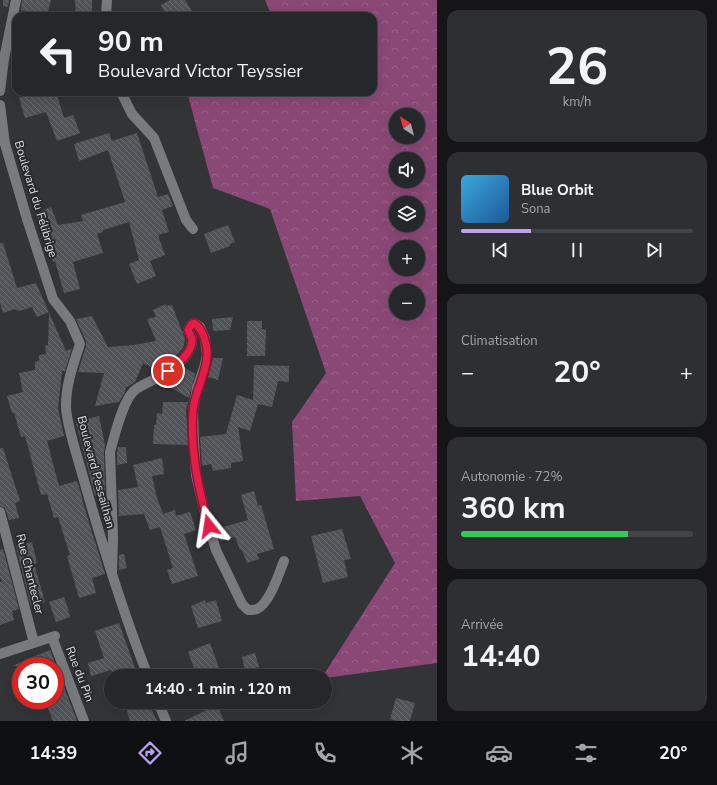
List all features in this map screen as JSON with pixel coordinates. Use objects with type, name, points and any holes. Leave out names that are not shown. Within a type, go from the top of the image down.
[{"type":"street","points":[[14,12],[16,0]]},
{"type":"street","points":[[106,12],[107,0]]},
{"type":"street","points":[[0,91],[4,59],[12,20]]},
{"type":"street","points":[[123,96],[132,114],[154,138],[186,220],[193,229]]},
{"type":"street","name":"Boulevard du Félibrige","points":[[0,105],[4,144],[47,276]]},
{"type":"street","name":"Boulevard Pessailhan","points":[[47,276],[53,299],[70,321],[80,344],[68,382],[66,407],[70,427],[124,614],[145,669]]},
{"type":"street","points":[[112,573],[113,538],[110,452],[113,440],[125,404],[133,392],[161,376],[182,360],[190,348],[192,338],[188,330],[194,323],[200,327],[207,355],[193,410],[196,475],[216,550],[242,604],[248,610],[256,610],[264,603],[271,592],[284,561]]},
{"type":"street","name":"Rue Chantecler","points":[[0,512],[34,643]]},
{"type":"street","name":"Rue du Pin","points":[[34,643],[54,637],[84,721]]},
{"type":"street","points":[[0,654],[34,643]]},
{"type":"street","points":[[161,709],[166,721]]},
{"type":"green space","points":[[265,0],[437,0],[437,663],[332,677],[332,669],[327,669],[395,563],[360,496],[296,501],[292,422],[326,373],[270,209],[213,188],[188,96],[377,96],[377,12],[270,12]]},
{"type":"building","points":[[3,0],[9,0],[8,7],[3,6]]},
{"type":"building","points":[[22,0],[51,0],[48,12],[31,12],[21,10]]},
{"type":"building","points":[[75,0],[92,0],[92,12],[76,12]]},
{"type":"building","points":[[170,0],[185,0],[192,12],[165,12],[161,5]]},
{"type":"building","points":[[26,96],[57,96],[64,118],[73,115],[80,133],[57,141],[46,112],[25,118],[19,98]]},
{"type":"building","points":[[109,133],[112,141],[137,133],[158,197],[168,194],[173,206],[162,210],[169,232],[158,235],[165,255],[150,261],[156,276],[137,284],[129,264],[139,260],[129,222],[103,230],[103,232],[97,234],[103,253],[73,262],[80,289],[64,293],[55,261],[53,262],[36,213],[51,207],[58,225],[83,221],[81,215],[125,202],[108,150],[79,161],[74,144]]},
{"type":"building","points":[[228,225],[235,242],[230,244],[230,246],[211,253],[204,234]]},
{"type":"building","points":[[0,243],[3,243],[17,288],[36,283],[49,312],[37,317],[32,307],[19,311],[15,309],[3,313],[0,303]]},
{"type":"building","points":[[166,304],[166,306],[172,305],[185,339],[183,348],[173,359],[157,370],[143,363],[135,382],[126,387],[125,392],[119,402],[95,406],[104,373],[78,372],[86,346],[86,341],[76,319],[92,316],[108,347],[134,345],[156,341],[147,319],[156,317],[153,310]]},
{"type":"building","points":[[49,312],[66,351],[72,348],[65,371],[62,371],[58,409],[64,436],[47,441],[59,486],[77,481],[105,574],[92,578],[96,593],[79,598],[67,556],[70,555],[58,517],[54,518],[47,494],[41,495],[25,436],[21,437],[7,396],[23,392],[19,373],[35,370],[35,362],[39,361],[39,355],[46,354],[45,346],[48,345]]},
{"type":"building","points":[[233,317],[230,330],[213,331],[212,319]]},
{"type":"building","points":[[247,321],[262,321],[262,329],[266,330],[265,356],[247,356]]},
{"type":"building","points":[[213,358],[223,358],[218,380],[208,377]]},
{"type":"building","points":[[254,365],[289,366],[289,382],[278,381],[272,407],[258,404],[250,431],[238,427],[243,461],[231,463],[231,468],[213,471],[211,464],[202,466],[200,437],[226,434],[237,395],[253,400]]},
{"type":"building","points":[[184,367],[195,374],[189,398],[163,383]]},
{"type":"building","points":[[163,402],[188,402],[186,410],[188,445],[153,444],[154,425],[156,425],[157,413],[162,414]]},
{"type":"building","points":[[99,416],[105,445],[105,492],[95,496],[76,422]]},
{"type":"building","points":[[118,447],[126,447],[127,463],[117,465]]},
{"type":"building","points":[[0,448],[3,448],[20,501],[15,503],[19,518],[9,520],[5,508],[0,506]]},
{"type":"building","points":[[162,458],[164,474],[152,476],[157,498],[163,514],[175,510],[176,516],[190,512],[196,530],[184,534],[198,576],[172,584],[167,570],[173,568],[160,527],[150,530],[144,514],[119,516],[118,490],[138,487],[133,465]]},
{"type":"building","points":[[254,491],[258,506],[261,505],[274,549],[257,554],[259,559],[247,563],[235,537],[220,541],[216,529],[248,520],[241,495]]},
{"type":"building","points":[[342,529],[351,559],[344,560],[348,577],[323,583],[311,536]]},
{"type":"building","points":[[32,542],[37,563],[34,564],[45,602],[31,606],[16,546]]},
{"type":"building","points":[[3,549],[19,609],[12,611],[14,620],[0,625],[0,582],[2,582],[0,577],[0,550]]},
{"type":"building","points":[[124,554],[127,568],[119,570],[119,555]]},
{"type":"building","points":[[64,597],[70,617],[56,622],[49,602]]},
{"type":"building","points":[[205,600],[206,603],[216,600],[222,621],[198,628],[191,606]]},
{"type":"building","points":[[119,623],[135,669],[104,669],[104,672],[91,676],[88,663],[104,658],[95,631]]},
{"type":"building","points":[[210,643],[219,669],[194,669],[188,652]]},
{"type":"building","points":[[50,650],[53,657],[33,657]]},
{"type":"building","points":[[255,653],[259,667],[245,669],[242,657]]},
{"type":"building","points":[[64,687],[77,721],[53,721],[48,709],[64,709]]},
{"type":"building","points":[[396,698],[415,703],[410,721],[390,719]]},
{"type":"building","points":[[126,709],[151,709],[157,721],[130,721]]},
{"type":"building","points":[[209,709],[219,709],[224,721],[184,721]]},
{"type":"route","points":[[168,371],[182,360],[190,348],[192,338],[188,330],[194,323],[200,327],[207,355],[193,410],[196,475],[209,526]]}]
